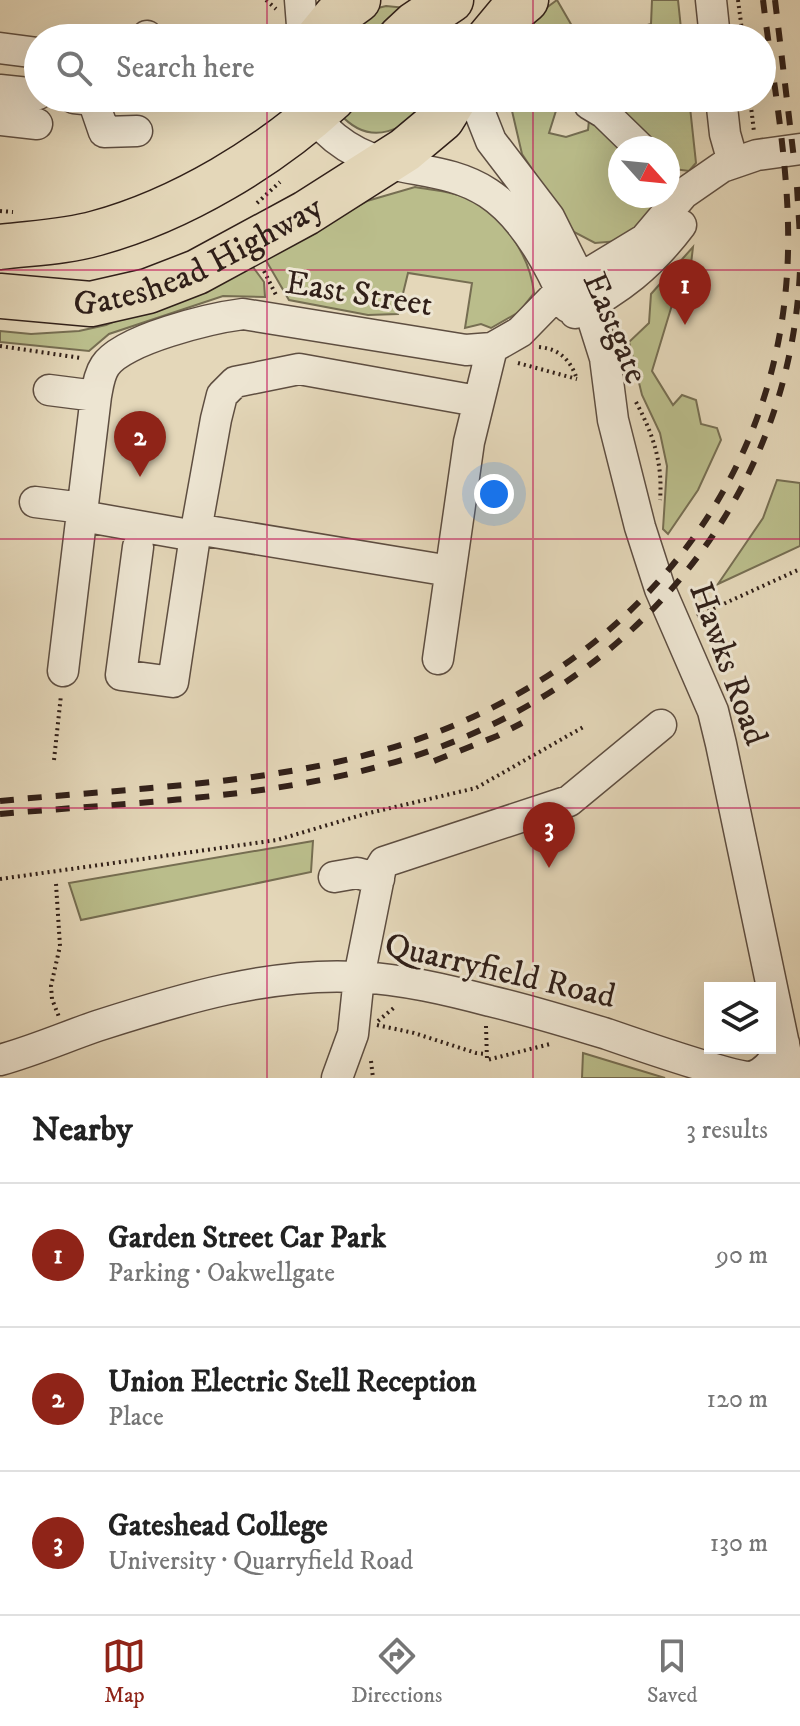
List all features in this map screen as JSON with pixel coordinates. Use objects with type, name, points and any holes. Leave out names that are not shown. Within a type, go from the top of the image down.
[{"type":"highway","points":[[325,24],[358,0]]},
{"type":"highway","points":[[415,24],[451,0]]},
{"type":"highway","points":[[501,24],[526,0]]},
{"type":"highway","name":"Gateshead Highway","points":[[0,247],[94,234],[146,217],[239,170],[308,112]]},
{"type":"highway","name":"Gateshead Highway","points":[[0,296],[91,304],[148,291],[197,272],[306,213],[383,164],[429,133],[446,112]]},
{"type":"street","points":[[300,0],[305,24]]},
{"type":"street","points":[[711,0],[714,24]]},
{"type":"street","points":[[274,1],[296,24]]},
{"type":"street","points":[[0,48],[24,51]]},
{"type":"street","points":[[0,90],[24,102]]},
{"type":"street","points":[[0,120],[27,112]]},
{"type":"street","points":[[94,112],[104,132],[137,131]]},
{"type":"street","name":"Eastgate","points":[[324,112],[350,148],[383,164],[456,178],[488,193],[511,213],[575,298]]},
{"type":"street","name":"Eastgate","points":[[480,112],[491,141],[531,190],[556,229],[592,376],[613,420]]},
{"type":"street","points":[[602,112],[628,136]]},
{"type":"street","points":[[575,298],[633,277],[654,259],[722,169],[725,134],[723,112]]},
{"type":"street","points":[[680,185],[757,155],[800,149]]},
{"type":"street","points":[[438,659],[477,401],[492,348],[525,340],[622,253],[645,239],[663,208]]},
{"type":"street","points":[[556,229],[584,247],[622,253]]},
{"type":"street","name":"East Street","points":[[105,365],[116,354],[138,342],[217,317],[243,314],[466,350],[492,348]]},
{"type":"street","points":[[63,671],[96,396],[105,365]]},
{"type":"street","points":[[138,547],[121,675],[173,682],[195,532],[216,419],[222,395],[235,382],[299,369],[477,401]]},
{"type":"street","points":[[49,390],[96,396]]},
{"type":"street","name":"Hawks Road","points":[[613,420],[660,589],[705,689],[719,733],[791,1078]]},
{"type":"street","points":[[35,502],[195,532],[450,571]]},
{"type":"street","points":[[337,1078],[353,1034],[359,977],[381,867],[389,858],[569,801],[661,725]]},
{"type":"street","points":[[334,877],[357,873],[379,879]]},
{"type":"street","name":"Quarryfield Road","points":[[16,1064],[63,1039],[199,995],[300,979],[359,977],[490,1001],[749,1078],[768,1068],[784,1043]]},
{"type":"street","points":[[353,1034],[362,1078]]},
{"type":"path","points":[[738,0],[741,24]]},
{"type":"path","points":[[255,204],[289,174]]},
{"type":"path","points":[[259,262],[287,320]]},
{"type":"path","points":[[492,348],[510,360],[577,379],[563,355],[525,340]]},
{"type":"path","points":[[0,346],[70,355],[105,365]]},
{"type":"path","points":[[634,396],[654,437],[662,480],[660,505]]},
{"type":"path","points":[[677,626],[800,569]]},
{"type":"path","points":[[54,760],[63,671]]},
{"type":"path","points":[[0,879],[277,840],[365,814],[476,788],[585,726]]},
{"type":"path","points":[[56,884],[60,946],[51,986],[63,1039]]},
{"type":"path","points":[[402,1004],[393,1007],[374,1024],[487,1054]]},
{"type":"path","points":[[486,1019],[487,1060],[551,1044]]},
{"type":"green space","points":[[557,0],[571,24],[533,24],[542,11]]},
{"type":"green space","points":[[652,0],[678,0],[681,24],[651,24]]},
{"type":"green space","points":[[386,6],[407,8],[393,24],[354,24],[374,9]]},
{"type":"green space","points":[[418,112],[400,126],[376,133],[352,125],[340,114]]},
{"type":"green space","points":[[512,112],[556,112],[549,133],[566,137],[588,130],[589,120],[598,125],[609,136],[608,208],[655,208],[637,230],[619,241],[595,243],[574,232],[522,154]]},
{"type":"green space","points":[[620,112],[691,112],[696,163],[689,171],[680,170],[680,136],[643,136]]},
{"type":"green space","points":[[415,187],[463,196],[482,206],[504,226],[521,251],[534,293],[519,312],[491,328],[481,324],[465,328],[472,283],[408,273],[398,314],[368,315],[289,300],[264,257],[367,201]]},
{"type":"green space","points":[[693,247],[691,264],[685,262],[652,371],[673,405],[682,395],[696,400],[701,424],[717,428],[721,440],[698,490],[668,534],[663,529],[667,466],[660,433],[642,395],[629,342],[649,323],[651,294]]},
{"type":"green space","points":[[250,263],[264,282],[265,297],[223,296],[109,334],[89,351],[0,342],[0,331],[31,334],[79,331],[106,325]]},
{"type":"green space","points":[[777,480],[800,483],[800,546],[718,584],[763,518]]},
{"type":"green space","points":[[313,841],[311,872],[81,920],[69,883]]},
{"type":"green space","points":[[583,1053],[665,1078],[582,1078]]},
{"type":"railway","points":[[763,0],[766,24]]},
{"type":"railway","points":[[775,0],[794,159]]},
{"type":"railway","points":[[0,801],[225,781],[358,757],[445,729],[526,689],[598,639],[661,578],[713,509],[752,431],[778,345],[788,252],[784,157],[776,97]]},
{"type":"railway","points":[[797,187],[800,237]]},
{"type":"railway","points":[[0,814],[238,793],[332,778],[377,767],[462,738],[540,698],[611,648],[672,588],[723,520],[762,443],[788,360],[800,270]]},
{"type":"railway","points":[[434,761],[522,723]]},
{"type":"place","name":"Garden Street Car Park","points":[[685,325]]},
{"type":"place","name":"Union Electric Stell Reception","points":[[140,477]]},
{"type":"place","name":"Gateshead College","points":[[549,868]]}]
